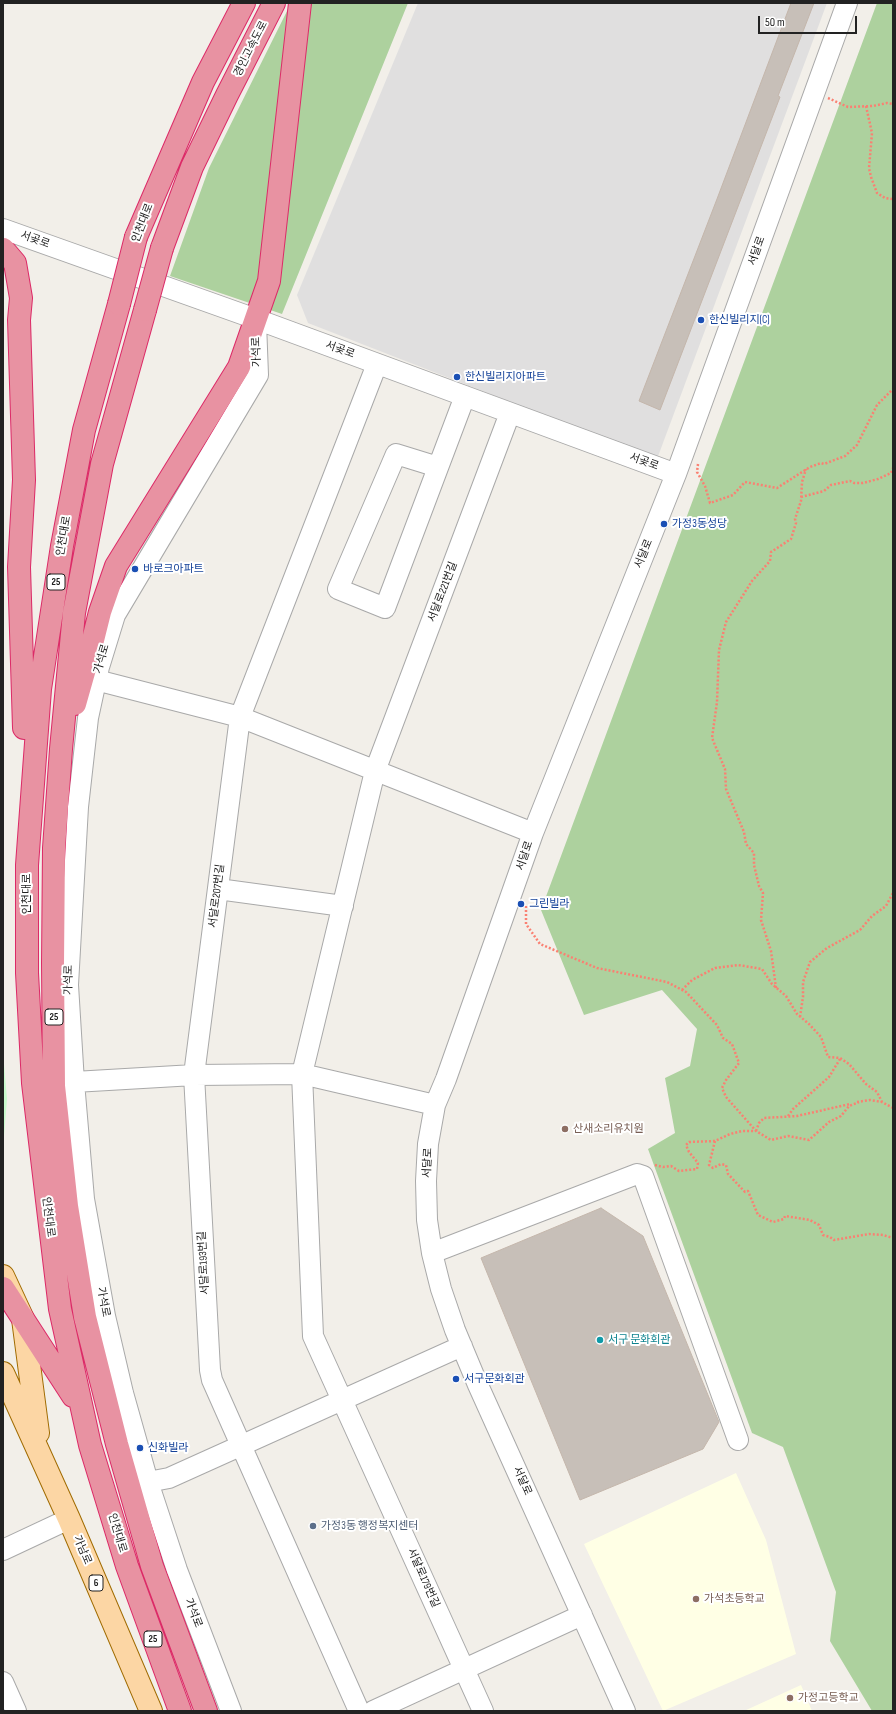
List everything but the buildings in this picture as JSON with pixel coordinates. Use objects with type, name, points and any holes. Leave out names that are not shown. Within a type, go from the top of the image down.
[{"type":"highway","name":"인천대로","points":[[180,1711],[126,1566],[90,1445],[60,1309],[33,1083],[27,973],[27,865],[40,689],[62,546],[84,430],[136,237],[202,82],[244,3]]},
{"type":"highway","name":"경인고속도로","points":[[227,95],[274,3]]},
{"type":"highway","points":[[61,749],[100,612],[116,566],[239,367],[269,281],[300,3]]},
{"type":"highway","name":"인천대로","points":[[206,1711],[152,1566],[117,1444],[85,1317],[67,1206],[54,1086],[54,848],[61,749],[74,613],[102,464],[162,248],[192,167],[227,95]]},
{"type":"highway","points":[[3,249],[14,263],[21,298],[19,320],[24,480],[19,567],[24,683],[27,865]]},
{"type":"highway","points":[[3,1288],[81,1408]]},
{"type":"main road","name":"가남로","points":[[3,1276],[23,1319],[40,1456]]},
{"type":"main road","name":"가남로","points":[[3,1373],[69,1519],[151,1711]]},
{"type":"street","name":"서달로","points":[[625,1711],[462,1346],[441,1289],[432,1253],[427,1220],[426,1181],[428,1144],[435,1105],[449,1072],[533,833],[679,466],[847,3]]},
{"type":"street","name":"서곶로","points":[[3,229],[256,319],[510,413],[679,466]]},
{"type":"street","name":"가석로","points":[[232,1711],[176,1570],[148,1482],[123,1393],[101,1293],[84,1200],[74,1082],[69,978],[78,807],[88,718],[96,680],[115,615],[258,374],[256,319]]},
{"type":"street","points":[[240,717],[377,364]]},
{"type":"street","points":[[438,467],[396,454],[338,589],[385,608],[465,396]]},
{"type":"street","name":"서달로221번길","points":[[375,771],[510,413]]},
{"type":"street","points":[[96,680],[240,717],[533,833]]},
{"type":"street","name":"서달로207번길","points":[[194,1075],[240,717]]},
{"type":"street","points":[[342,1400],[313,1336],[302,1074],[375,771]]},
{"type":"street","points":[[218,889],[343,906]]},
{"type":"street","points":[[74,1082],[194,1075],[302,1074],[435,1105]]},
{"type":"street","name":"서달로193번길","points":[[194,1075],[210,1370],[212,1380],[241,1446]]},
{"type":"street","points":[[432,1253],[636,1174],[643,1176],[738,1440]]},
{"type":"street","points":[[148,1482],[169,1478],[462,1346]]},
{"type":"street","name":"서달로179번길","points":[[342,1400],[483,1711]]},
{"type":"street","points":[[241,1446],[359,1711]]},
{"type":"street","points":[[3,1550],[69,1519]]},
{"type":"street","points":[[372,1711],[582,1615]]},
{"type":"street","points":[[3,1682],[14,1710]]},
{"type":"path","points":[[814,93],[848,106],[866,106],[888,103],[893,104]]},
{"type":"path","points":[[866,106],[872,133],[869,168],[871,177],[878,193],[885,198],[893,199]]},
{"type":"path","points":[[679,466],[698,462],[697,472],[705,486],[710,503],[733,495],[745,482],[777,488],[806,469],[844,456],[857,445],[877,405],[893,389]]},
{"type":"path","points":[[801,497],[824,491],[831,485],[850,481],[854,483],[863,483],[878,479],[891,473],[893,468]]},
{"type":"path","points":[[776,988],[771,951],[761,920],[763,893],[758,886],[754,865],[754,853],[746,844],[744,832],[726,789],[725,769],[712,738],[717,702],[719,650],[726,622],[752,581],[770,561],[771,552],[791,539],[796,523],[795,519],[806,469]]},
{"type":"path","points":[[800,1017],[803,997],[803,982],[810,962],[827,948],[860,930],[872,916],[886,906],[893,893]]},
{"type":"path","points":[[526,904],[526,924],[540,944],[597,968],[666,982],[686,992],[717,1025],[723,1038],[732,1044],[739,1063],[722,1088],[726,1097],[756,1131],[771,1140],[788,1136],[809,1140],[829,1122],[841,1116],[849,1106],[859,1102]]},
{"type":"path","points":[[682,990],[692,980],[708,970],[728,965],[762,969],[772,984],[786,996],[797,1014],[821,1037],[828,1057],[840,1058],[849,1064],[866,1084],[877,1092],[882,1102]]},
{"type":"path","points":[[787,1117],[793,1109],[829,1077],[840,1058]]},
{"type":"path","points":[[756,1131],[759,1123],[764,1118],[787,1117],[815,1113],[870,1100],[882,1102],[893,1108]]},
{"type":"path","points":[[643,1176],[648,1167],[656,1165],[663,1167],[671,1166],[679,1171],[697,1168],[698,1163],[689,1152],[686,1145],[689,1142],[715,1141],[730,1134],[742,1131],[756,1131]]},
{"type":"path","points":[[715,1141],[708,1165],[713,1168],[721,1164],[726,1165],[728,1174],[745,1192],[748,1191],[758,1215],[773,1222],[784,1219],[785,1216],[810,1220],[819,1225],[823,1235],[834,1240],[870,1234],[883,1235],[893,1238]]},
{"type":"shaded area","name":"한신빌리지아파트","points":[[418,3],[827,3],[657,459],[308,323],[297,295]]},
{"type":"shaded area","name":"가석초등학교","points":[[736,1473],[766,1540],[796,1654],[663,1711],[584,1544]]},
{"type":"shaded area","name":"가정고등학교","points":[[801,1685],[812,1711],[744,1711]]},
{"type":"green space","points":[[291,3],[408,3],[282,314],[170,276],[209,168]]},
{"type":"green space","points":[[877,3],[893,3],[893,1711],[872,1711],[830,1641],[836,1592],[783,1447],[752,1433],[648,1149],[675,1133],[665,1078],[690,1066],[697,1029],[662,990],[584,1015],[541,910]]},
{"type":"green space","points":[[3,1052],[7,1099],[3,1149]]},
{"type":"place","name":"한신빌리지(C)","points":[[701,320]]},
{"type":"place","name":"한신빌리지아파트","points":[[457,377]]},
{"type":"place","name":"가정3동성당","points":[[664,524]]},
{"type":"place","name":"바로크아파트","points":[[135,569]]},
{"type":"place","name":"그린빌라","points":[[521,904]]},
{"type":"place","name":"산새소리유치원","points":[[565,1129]]},
{"type":"place","name":"서구 문화회관","points":[[600,1340]]},
{"type":"place","name":"서구문화회관","points":[[456,1379]]},
{"type":"place","name":"신화빌라","points":[[140,1448]]},
{"type":"place","name":"가정3동 행정복지센터","points":[[313,1526]]},
{"type":"place","name":"가석초등학교","points":[[696,1599]]},
{"type":"place","name":"가정고등학교","points":[[790,1698]]}]
